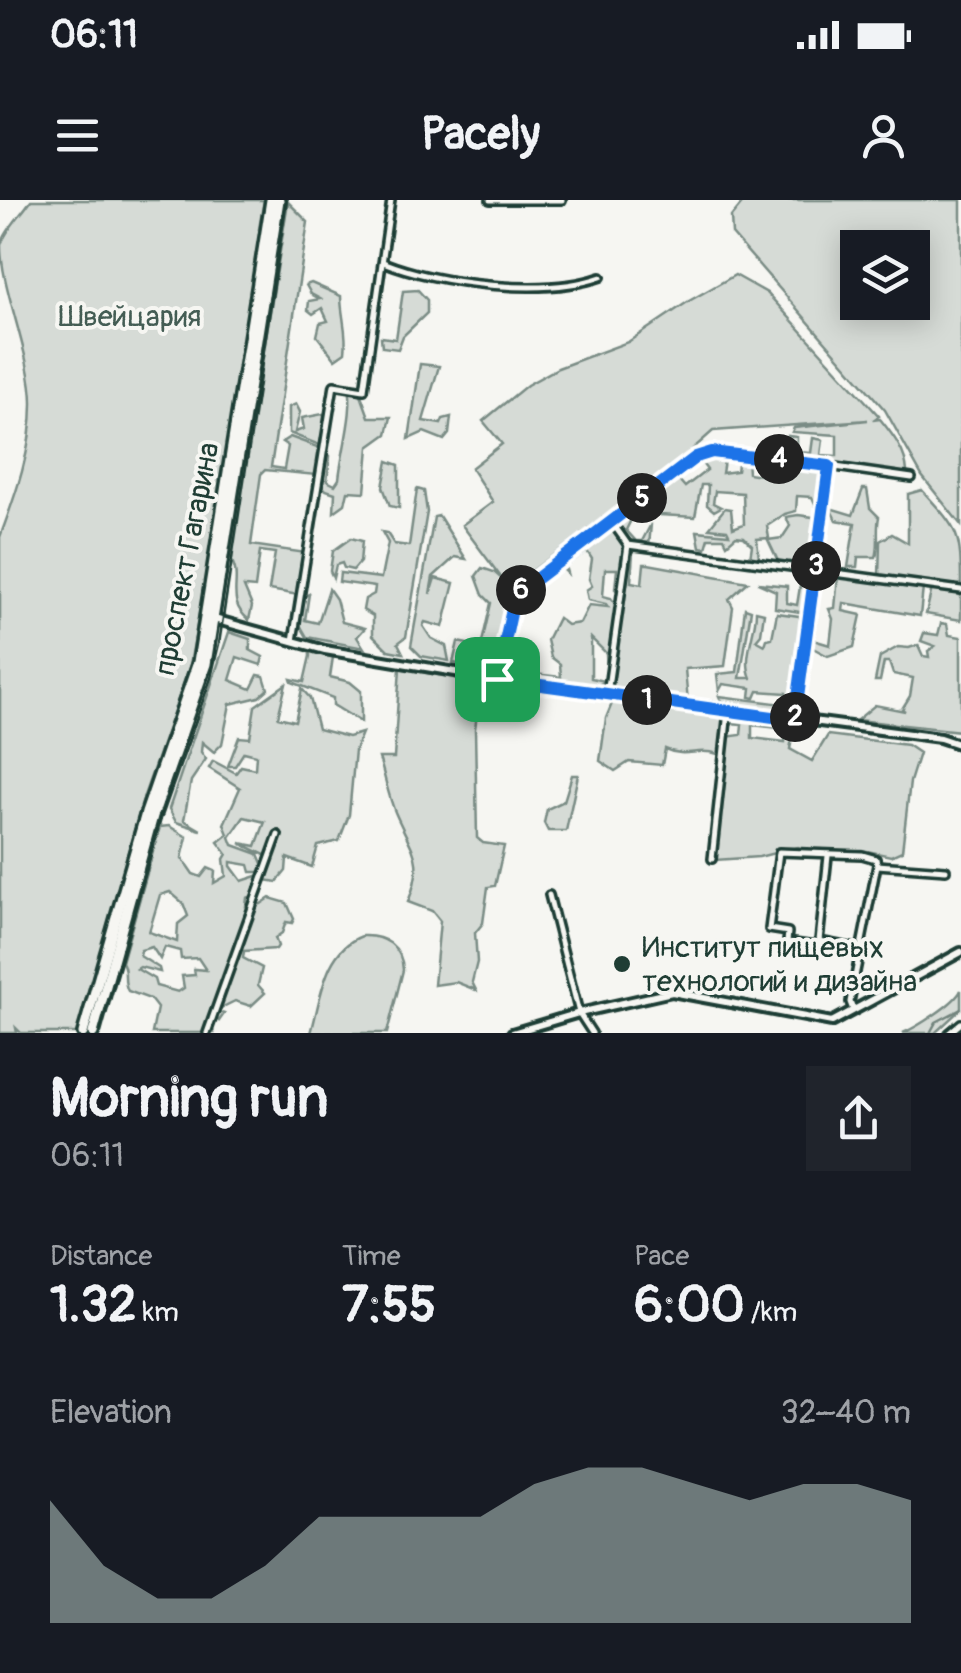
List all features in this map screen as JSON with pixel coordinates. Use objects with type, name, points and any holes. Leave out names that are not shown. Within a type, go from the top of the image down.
[{"type":"main road","name":"проспект Гагарина","points":[[93,1033],[153,816],[201,681],[271,200]]},
{"type":"main road","name":"проспект Гагарина","points":[[82,1033],[151,796],[193,680],[210,618],[279,200]]},
{"type":"street","points":[[293,641],[334,385],[364,390],[391,200]]},
{"type":"street","points":[[490,200],[562,200]]},
{"type":"street","points":[[383,262],[414,274],[498,286],[565,284],[601,277]]},
{"type":"street","points":[[497,679],[515,595],[696,457],[712,452],[912,478]]},
{"type":"street","points":[[795,720],[829,466]]},
{"type":"street","points":[[607,694],[628,545],[611,521]]},
{"type":"street","points":[[628,545],[961,590]]},
{"type":"street","points":[[210,618],[324,650],[497,679],[958,743]]},
{"type":"street","points":[[712,859],[728,711]]},
{"type":"street","points":[[207,1033],[278,835]]},
{"type":"street","points":[[828,856],[819,941],[815,946],[786,942],[788,932],[769,930],[779,852],[876,859],[850,1002],[854,1011]]},
{"type":"street","points":[[877,865],[946,870]]},
{"type":"street","points":[[549,895],[579,1013],[592,1033]]},
{"type":"street","points":[[819,941],[860,950]]},
{"type":"street","points":[[512,1033],[672,992],[826,1022],[854,1011],[961,952]]},
{"type":"street","points":[[949,1033],[961,1023]]},
{"type":"green space","name":"Швейцария","points":[[31,200],[264,200],[259,229],[263,230],[252,279],[250,314],[206,592],[190,665],[144,796],[77,1033],[21,1033],[16,1028],[17,1033],[0,1033],[0,537],[26,455],[32,403],[1,245]]},
{"type":"green space","points":[[745,200],[961,200],[961,525],[922,476],[885,410],[732,234],[731,217]]},
{"type":"green space","points":[[288,202],[308,222],[271,467],[284,469],[288,446],[282,442],[290,437],[320,448],[316,475],[265,470],[261,474],[251,545],[306,553],[299,595],[269,590],[275,553],[260,551],[255,588],[244,587],[252,606],[249,620],[237,605],[236,574],[230,558]]},
{"type":"green space","points":[[735,275],[767,293],[879,416],[873,420],[880,419],[894,437],[907,472],[814,461],[821,468],[819,512],[812,497],[797,496],[796,511],[767,526],[769,538],[757,539],[759,559],[750,558],[752,545],[744,537],[736,536],[727,544],[724,538],[709,538],[706,548],[700,547],[697,531],[729,534],[727,530],[709,528],[725,508],[731,509],[733,528],[744,524],[743,493],[715,491],[713,503],[721,507],[714,511],[707,505],[708,485],[701,485],[695,517],[660,515],[647,502],[626,513],[630,522],[626,530],[636,541],[642,541],[651,524],[649,546],[630,543],[616,521],[626,512],[615,509],[509,588],[506,586],[505,595],[511,601],[497,666],[491,669],[453,663],[458,642],[481,647],[491,603],[483,595],[476,576],[482,568],[503,580],[462,525],[493,502],[471,468],[502,444],[483,421],[527,385],[558,368],[628,342]],"holes":[[[868,420],[794,428],[792,432],[837,435],[837,456],[821,455],[823,440],[813,438],[811,453],[797,452],[797,437],[788,436],[786,450],[773,450],[772,454],[789,468],[788,478],[773,476],[773,464],[764,464],[761,475],[748,473],[747,459],[739,458],[737,471],[722,473],[726,448],[704,448],[695,454],[707,470],[685,487],[678,479],[688,468],[680,463],[668,471],[713,431]]]},
{"type":"green space","points":[[311,283],[341,296],[346,345],[345,352],[335,359],[317,336],[320,323],[328,321],[322,308],[313,314],[308,310],[309,301],[320,299],[311,294],[306,285]]},
{"type":"green space","points":[[418,290],[427,300],[427,313],[403,336],[398,349],[382,347],[381,337],[396,339],[403,291]]},
{"type":"green space","points":[[420,364],[439,366],[423,421],[441,424],[451,417],[449,434],[444,440],[424,432],[409,439]]},
{"type":"green space","points":[[357,384],[369,417],[391,417],[387,434],[369,447],[365,492],[348,491],[345,504],[334,512],[335,493],[319,483],[325,451],[330,456],[327,481],[335,485],[339,479],[349,417],[348,385]]},
{"type":"green space","points":[[296,404],[300,412],[295,432],[304,429],[302,418],[328,413],[322,446],[289,433],[289,407]]},
{"type":"green space","points":[[388,461],[399,465],[399,508],[390,506],[383,487]]},
{"type":"green space","points":[[417,489],[424,491],[427,512],[406,637],[398,643],[403,653],[388,650],[373,635],[373,616],[363,610],[365,599],[374,594],[375,587],[339,582],[340,573],[381,578],[388,543],[382,532],[394,544],[409,546]]},
{"type":"green space","points":[[863,489],[867,489],[870,508],[879,517],[877,553],[876,557],[858,557],[857,567],[848,567],[855,523],[836,520],[830,508],[853,515]]},
{"type":"green space","points":[[922,490],[955,533],[961,588],[879,577],[880,541],[892,534],[908,543],[908,494]]},
{"type":"green space","points":[[439,516],[466,559],[455,557],[433,577],[430,594],[435,578],[454,583],[443,627],[425,622],[423,626],[431,638],[446,646],[449,661],[421,656],[411,646],[434,517]]},
{"type":"green space","points":[[786,517],[813,517],[817,527],[812,567],[779,563],[768,540],[782,538],[790,526]]},
{"type":"green space","points":[[600,525],[611,525],[625,544],[619,592],[615,589],[617,569],[605,569],[603,596],[611,598],[618,608],[607,678],[606,653],[591,638],[591,678],[605,681],[592,689],[533,681],[533,674],[561,677],[560,664],[551,657],[547,640],[558,618],[567,625],[580,623],[589,605],[608,607],[588,600],[592,559],[587,551],[565,566],[567,573],[559,554]]},
{"type":"green space","points":[[351,538],[362,541],[360,562],[353,570],[344,568],[342,563],[336,565],[333,578],[333,551]]},
{"type":"green space","points":[[629,550],[633,552],[631,582],[642,584],[644,564],[648,564],[748,582],[729,599],[733,607],[725,666],[685,669],[688,702],[611,688]]},
{"type":"green space","points":[[802,574],[812,577],[806,613],[775,608],[776,591],[758,583],[787,586],[787,603],[797,605]]},
{"type":"green space","points":[[838,576],[923,588],[920,616],[844,603],[843,611],[861,615],[854,647],[828,656],[811,647],[810,639],[830,645],[833,619],[829,609],[835,608]]},
{"type":"green space","points":[[932,588],[961,593],[961,620],[926,614]]},
{"type":"green space","points":[[329,589],[342,622],[365,628],[357,637],[364,648],[307,637],[299,623],[305,596],[309,594],[305,620],[318,623]]},
{"type":"green space","points":[[745,608],[751,610],[740,678],[751,678],[748,662],[756,611],[764,613],[761,634],[756,640],[765,645],[772,638],[777,613],[799,616],[806,627],[796,695],[788,700],[786,693],[758,691],[755,698],[750,697],[751,688],[723,684],[719,691],[717,674],[737,672]]},
{"type":"green space","points":[[941,623],[947,624],[949,635],[961,637],[961,731],[857,720],[875,705],[905,711],[902,709],[910,696],[913,678],[893,674],[889,662],[884,662],[880,681],[875,681],[880,657],[898,647],[918,645],[923,656],[929,657],[928,651],[935,646],[921,641],[924,633],[938,635]]},
{"type":"green space","points":[[229,632],[250,639],[250,650],[263,657],[261,665],[237,657],[230,680],[251,689],[258,675],[264,676],[268,689],[259,697],[230,704],[222,744],[214,752],[202,742],[201,752],[206,759],[191,781],[184,820],[201,830],[176,822],[169,809]]},
{"type":"green space","points":[[309,646],[357,658],[333,657],[330,677],[350,682],[361,691],[361,722],[333,705],[333,698],[292,682],[291,679],[304,682]]},
{"type":"green space","points":[[400,668],[481,683],[475,729],[477,838],[483,843],[504,846],[495,886],[488,887],[483,923],[475,933],[477,962],[472,982],[476,990],[456,982],[434,985],[440,921],[432,911],[408,902],[416,875],[415,856],[393,806],[379,758],[394,758]]},
{"type":"green space","points":[[286,684],[278,717],[295,721],[302,689],[310,698],[318,729],[348,737],[362,733],[355,750],[349,815],[339,841],[318,846],[312,867],[287,858],[286,871],[277,882],[265,880],[271,858],[240,843],[256,846],[265,822],[244,817],[230,837],[233,845],[258,854],[264,868],[262,872],[251,872],[249,865],[231,862],[231,866],[242,881],[260,875],[265,883],[262,893],[247,898],[246,906],[270,898],[287,903],[294,919],[292,923],[286,922],[275,938],[276,949],[244,951],[243,958],[262,968],[258,985],[265,993],[251,1006],[235,1001],[219,1009],[224,1014],[219,1021],[216,1018],[210,1022],[214,1033],[152,1033],[157,1008],[150,999],[128,991],[122,962],[160,827],[169,826],[187,837],[182,858],[193,874],[201,877],[208,868],[215,871],[214,883],[226,876],[227,854],[218,842],[228,834],[224,824],[240,788],[209,768],[213,761],[236,773],[241,766],[255,769],[256,755],[244,752],[235,766],[228,766],[239,737],[250,738],[255,706]],"holes":[[[170,892],[183,903],[188,916],[178,924],[177,942],[149,932],[160,895]],[[152,947],[160,959],[165,947],[180,951],[181,959],[198,958],[206,970],[194,969],[195,975],[182,976],[184,988],[178,992],[156,986],[154,979],[137,969],[160,972],[140,956],[141,950]]]},
{"type":"green space","points":[[719,696],[791,705],[789,714],[723,705]]},
{"type":"green space","points":[[613,701],[726,713],[721,733],[726,737],[741,735],[742,724],[730,723],[730,713],[779,720],[780,728],[752,725],[752,738],[785,742],[786,728],[792,739],[790,749],[812,761],[828,735],[907,745],[919,753],[910,782],[902,851],[891,856],[862,850],[812,852],[798,847],[759,857],[715,860],[711,857],[721,760],[718,754],[665,749],[662,765],[629,762],[615,771],[600,761],[606,718]]},
{"type":"green space","points":[[572,775],[578,775],[566,831],[548,831],[544,823],[547,809],[564,801]]},
{"type":"green space","points":[[362,936],[391,944],[402,962],[387,1033],[311,1033],[332,964],[339,952]]},
{"type":"green space","points":[[961,990],[961,1009],[935,1033],[903,1033],[944,1008]]},
{"type":"waterway","points":[[930,1033],[936,1022],[961,1009]]},
{"type":"tram line","points":[[101,1033],[161,819],[211,678],[219,644],[287,200]]},
{"type":"place","name":"Институт пищевых технологий и дизайна","points":[[622,964]]},
{"type":"route","points":[[732,452],[829,466],[795,720],[497,679],[515,595],[696,457],[732,452]]}]
